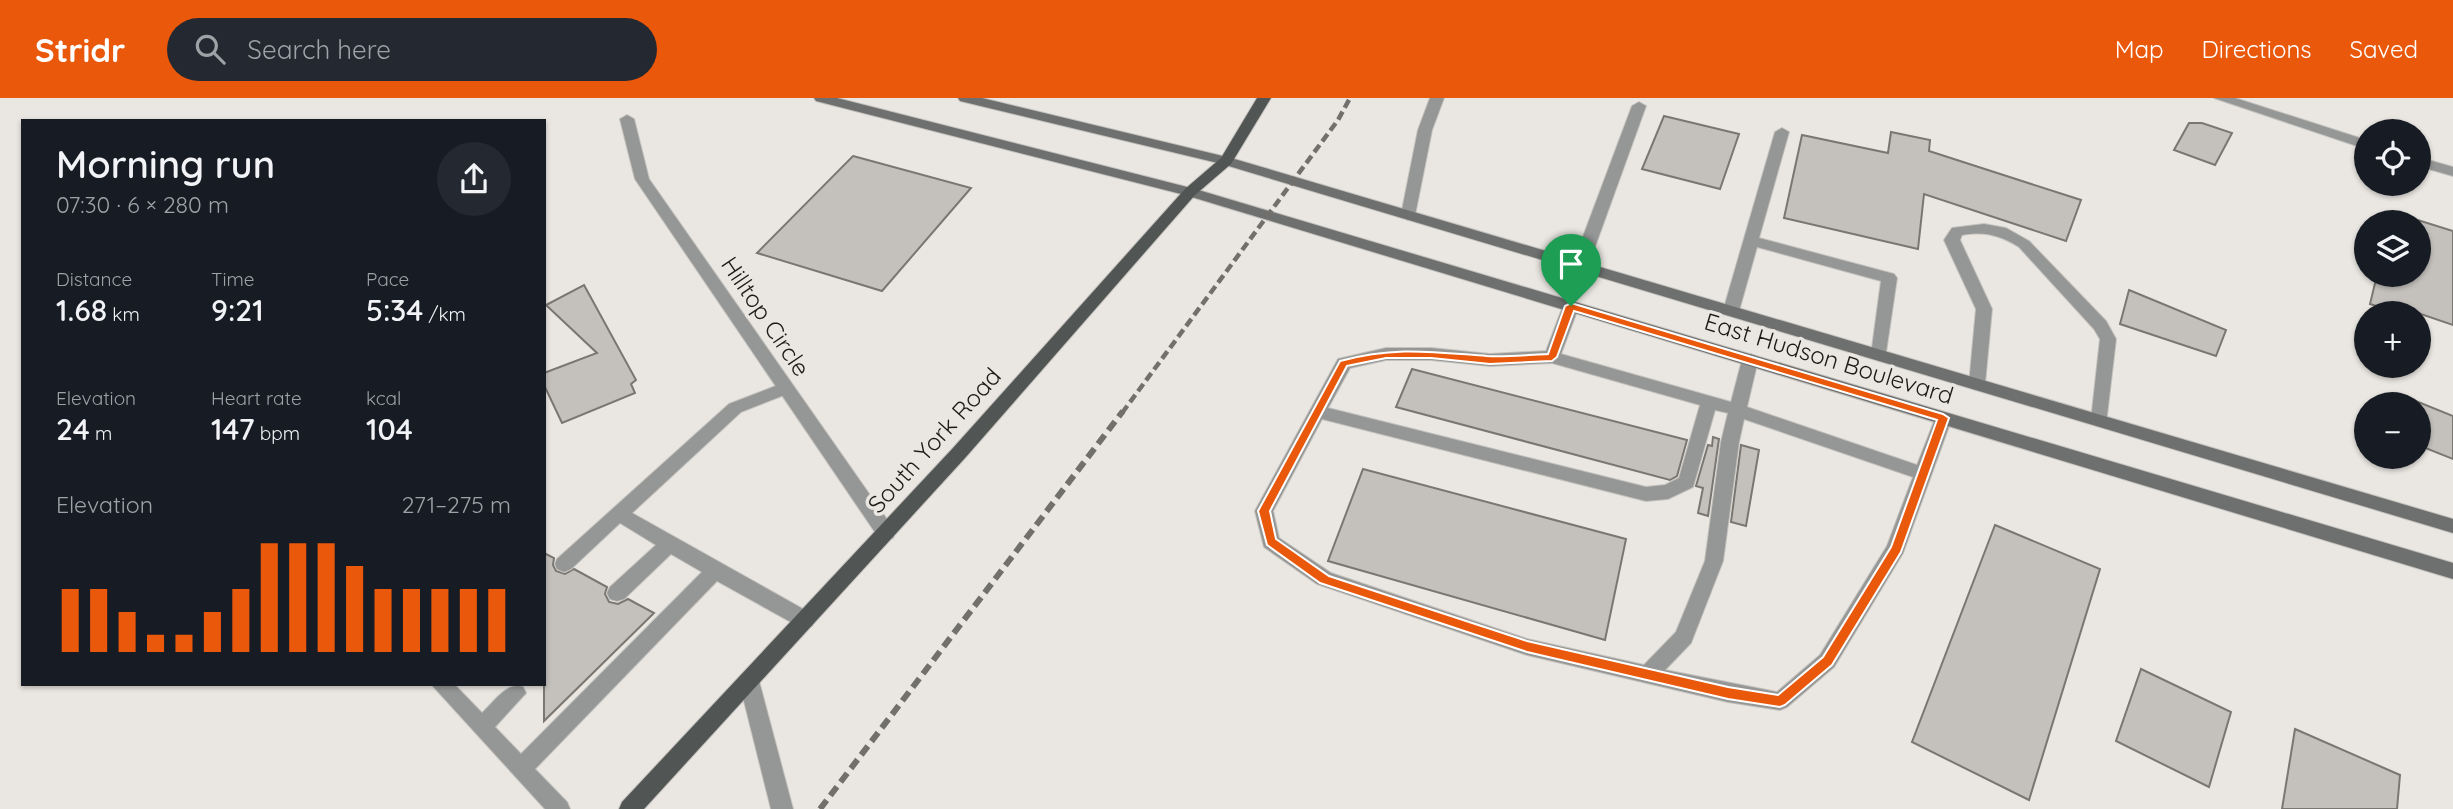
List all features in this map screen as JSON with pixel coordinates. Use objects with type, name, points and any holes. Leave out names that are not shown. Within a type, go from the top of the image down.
[{"type":"main road","name":"East Hudson Boulevard","points":[[821,98],[1190,192],[2453,571]]},
{"type":"main road","name":"East Hudson Boulevard","points":[[965,98],[1226,161],[2453,526]]},
{"type":"main road","name":"South York Road","points":[[629,809],[886,533],[1190,192],[1226,161],[1264,98]]},
{"type":"street","points":[[1408,215],[1425,130],[1437,98]]},
{"type":"street","points":[[2221,98],[2354,141]]},
{"type":"street","points":[[1580,266],[1639,106]]},
{"type":"street","name":"Hilltop Circle","points":[[627,119],[642,179],[886,533]]},
{"type":"street","points":[[1731,311],[1782,132]]},
{"type":"street","points":[[2431,165],[2453,173]]},
{"type":"street","points":[[1977,384],[1984,309],[1952,240],[1957,231],[1973,227],[1990,228],[2011,235],[2024,244],[2099,325],[2108,339],[2100,421]]},
{"type":"street","points":[[1753,241],[1889,278],[1879,355]]},
{"type":"street","points":[[1552,357],[1571,306]]},
{"type":"street","points":[[1923,474],[1738,410],[1552,357],[1490,360],[1431,354],[1386,354],[1343,363],[1264,511],[1271,542],[1324,579],[1527,647],[1728,693],[1780,701],[1827,661],[1896,548],[1923,474],[1943,418]]},
{"type":"street","points":[[1648,674],[1684,637],[1714,561],[1730,442],[1750,360]]},
{"type":"street","points":[[564,564],[735,408],[786,388]]},
{"type":"street","points":[[1312,418],[1646,494],[1668,492],[1687,482],[1709,402]]},
{"type":"street","points":[[618,513],[715,571],[806,620]]},
{"type":"street","points":[[617,593],[670,542]]},
{"type":"street","points":[[521,769],[715,571]]},
{"type":"street","points":[[749,681],[782,809]]},
{"type":"street","points":[[443,686],[559,809]]},
{"type":"street","points":[[482,727],[516,693]]},
{"type":"building","points":[[1664,116],[1739,134],[1720,189],[1642,169]]},
{"type":"building","points":[[2189,123],[2202,123],[2232,133],[2215,165],[2174,150]]},
{"type":"building","points":[[1891,132],[1930,140],[1929,151],[2081,200],[2066,241],[1924,194],[1918,249],[1784,218],[1802,135],[1888,153]]},
{"type":"building","points":[[853,156],[971,188],[882,291],[757,253]]},
{"type":"building","points":[[2431,224],[2453,231],[2453,325],[2431,317],[2431,301],[2371,301],[2374,287],[2431,287]]},
{"type":"building","points":[[584,285],[636,380],[631,384],[635,393],[562,423],[546,389],[546,372],[597,353],[546,305]]},
{"type":"building","points":[[2129,290],[2226,330],[2216,356],[2120,324]]},
{"type":"building","points":[[1412,369],[1687,440],[1677,476],[1670,480],[1396,407]]},
{"type":"building","points":[[2431,407],[2453,416],[2453,459],[2431,450]]},
{"type":"building","points":[[1713,437],[1719,439],[1708,516],[1698,513],[1703,488],[1696,486],[1708,445],[1712,446]]},
{"type":"building","points":[[1741,445],[1759,450],[1746,526],[1731,522]]},
{"type":"building","points":[[1363,469],[1626,539],[1605,640],[1328,561]]},
{"type":"building","points":[[1995,525],[2100,569],[2029,800],[1912,742]]},
{"type":"building","points":[[546,554],[554,558],[556,571],[565,574],[574,569],[607,587],[605,594],[609,602],[618,604],[628,599],[654,613],[544,721]]},
{"type":"building","points":[[2141,669],[2231,712],[2209,787],[2116,741]]},
{"type":"building","points":[[2295,729],[2400,775],[2397,809],[2282,809]]},
{"type":"railway","points":[[1122,413],[1338,120],[1350,98]]},
{"type":"railway","points":[[820,809],[1123,411]]},
{"type":"route","points":[[1571,306],[1943,418],[1896,548],[1827,661],[1780,701],[1728,693],[1527,647],[1324,579],[1271,542],[1264,511],[1343,363],[1386,354],[1431,354],[1490,360],[1552,357],[1571,306]]}]
